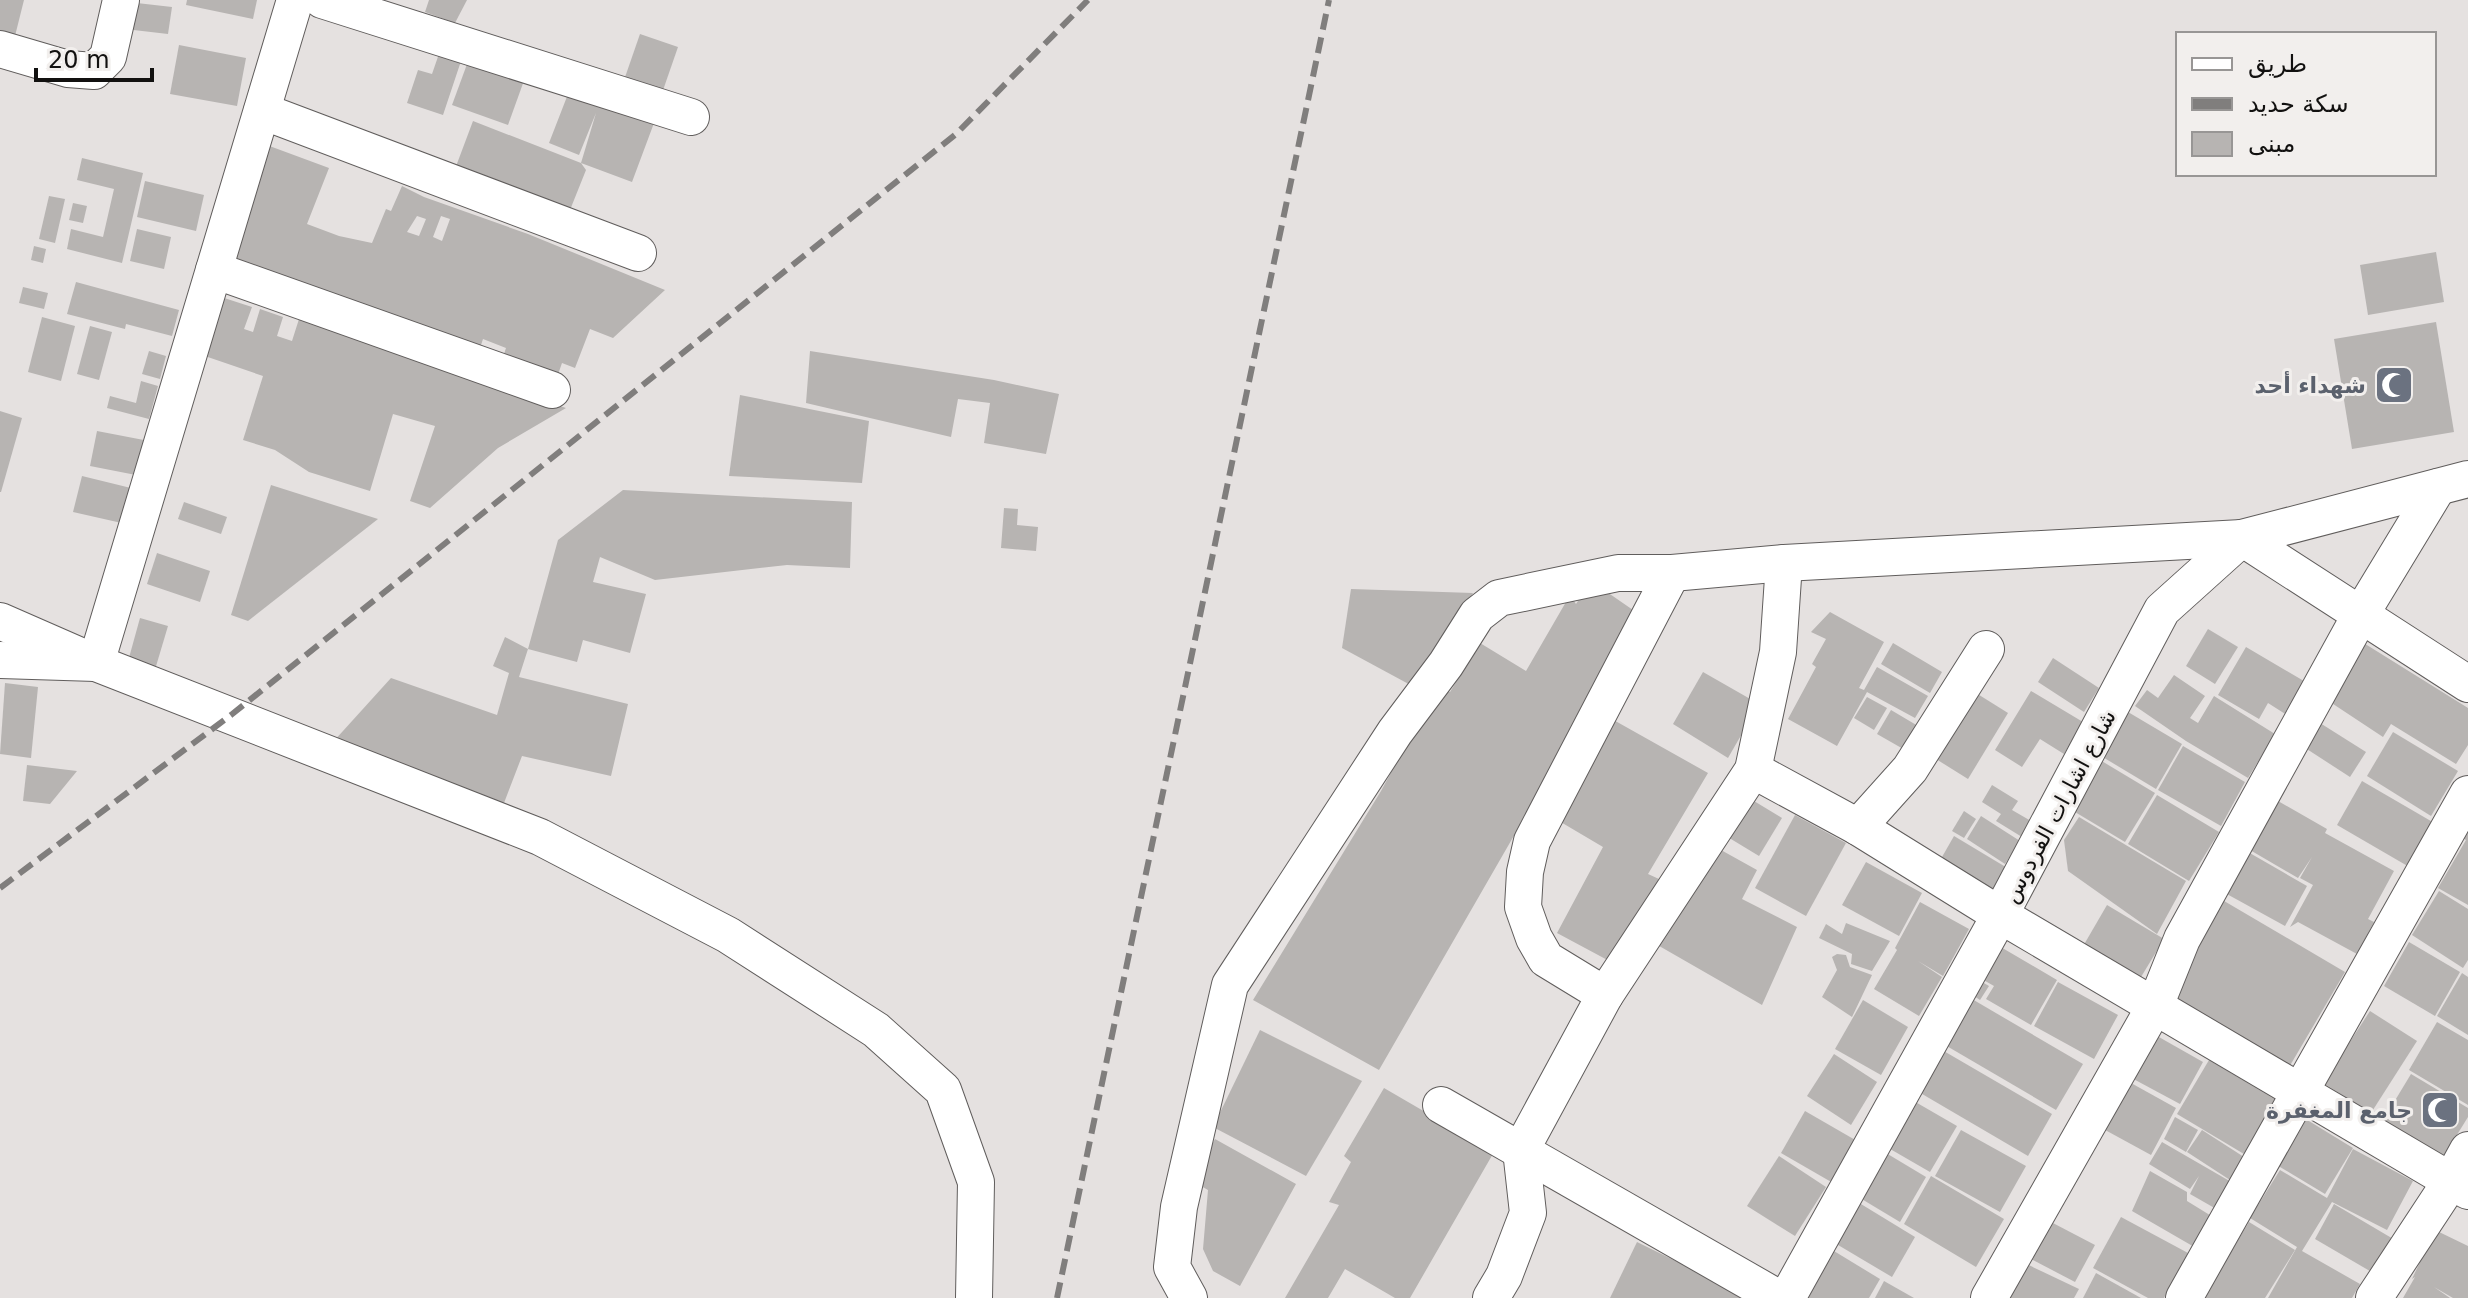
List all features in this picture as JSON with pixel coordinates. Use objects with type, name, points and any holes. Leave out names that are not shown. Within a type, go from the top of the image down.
[{"type":"street","points":[[0,49],[68,69],[94,71],[108,57],[121,0]]},
{"type":"street","points":[[96,663],[295,0]]},
{"type":"street","points":[[322,0],[691,117]]},
{"type":"street","points":[[262,111],[638,253]]},
{"type":"street","points":[[214,270],[552,390]]},
{"type":"street","points":[[1989,1298],[2155,1006],[2182,939],[2361,614],[2453,483]]},
{"type":"street","name":"شارع اشارات الفردوس","points":[[1787,1298],[2000,915],[2162,610],[2242,538],[2453,483]]},
{"type":"street","points":[[1189,1298],[1172,1267],[1179,1207],[1230,985],[1395,732],[1446,664],[1477,615],[1499,598],[1618,573],[1672,573],[1784,563],[2242,538],[2468,684]]},
{"type":"street","points":[[1491,1298],[1504,1276],[1528,1213],[1521,1150],[1605,995],[1753,770],[1778,652],[1784,563]]},
{"type":"street","points":[[1605,995],[1546,959],[1534,938],[1523,907],[1525,872],[1532,841],[1672,573]]},
{"type":"street","points":[[0,621],[96,663],[540,837],[728,935],[876,1030],[943,1090],[972,1169],[976,1182],[974,1298]]},
{"type":"street","points":[[1858,827],[1910,769],[1986,649]]},
{"type":"street","points":[[0,660],[96,663]]},
{"type":"street","points":[[1753,770],[1858,827],[2000,915],[2302,1093],[2462,1174],[2374,1298]]},
{"type":"street","points":[[2184,1298],[2468,794]]},
{"type":"street","points":[[1441,1105],[1778,1298]]},
{"type":"building","points":[[0,0],[24,0],[15,36],[0,33]]},
{"type":"building","points":[[187,0],[257,0],[253,19],[186,5]]},
{"type":"building","points":[[429,0],[467,0],[455,23],[425,12]]},
{"type":"building","points":[[128,2],[172,7],[168,34],[125,29]]},
{"type":"building","points":[[640,34],[678,47],[661,96],[623,83]]},
{"type":"building","points":[[179,45],[246,58],[237,106],[170,94]]},
{"type":"building","points":[[441,48],[463,55],[443,115],[407,103],[418,70],[432,74]]},
{"type":"building","points":[[470,56],[526,75],[508,125],[452,105]]},
{"type":"building","points":[[568,94],[654,123],[632,182],[581,163],[596,113],[579,155],[549,143]]},
{"type":"building","points":[[473,121],[581,163],[586,170],[566,220],[452,177]]},
{"type":"building","points":[[256,141],[329,168],[307,224],[339,236],[372,243],[386,209],[391,211],[402,186],[665,290],[613,338],[590,329],[575,368],[562,363],[555,383],[501,363],[506,348],[483,339],[478,354],[217,257]],"holes":[[[417,216],[426,219],[419,236],[407,232]],[[441,216],[450,219],[442,241],[433,237]]]},
{"type":"building","points":[[82,158],[143,173],[122,263],[67,249],[71,229],[103,237],[114,189],[77,180]]},
{"type":"building","points":[[145,181],[204,195],[196,231],[137,217]]},
{"type":"building","points":[[49,196],[65,199],[55,243],[39,239]]},
{"type":"building","points":[[73,203],[87,206],[83,223],[69,220]]},
{"type":"building","points":[[137,229],[171,237],[164,269],[130,261]]},
{"type":"building","points":[[34,246],[46,249],[43,263],[31,260]]},
{"type":"building","points":[[2436,252],[2444,302],[2368,315],[2360,265]]},
{"type":"building","points":[[76,282],[179,310],[172,336],[126,324],[125,329],[67,314]]},
{"type":"building","points":[[23,287],[48,293],[44,309],[19,303]]},
{"type":"building","points":[[218,296],[252,307],[244,329],[253,332],[260,309],[283,317],[277,336],[292,341],[299,319],[566,408],[498,448],[430,508],[410,501],[435,426],[393,414],[370,491],[309,472],[275,450],[243,440],[263,376],[199,354]]},
{"type":"building","points":[[42,317],[75,326],[61,381],[28,372]]},
{"type":"building","name":"شهداء أحد","points":[[2436,322],[2454,432],[2352,449],[2334,339]]},
{"type":"building","points":[[90,326],[112,332],[99,380],[77,374]]},
{"type":"building","points":[[149,351],[166,356],[160,379],[142,374]]},
{"type":"building","points":[[810,351],[994,380],[1059,394],[1046,454],[984,443],[990,403],[958,399],[951,437],[806,403]]},
{"type":"building","points":[[141,381],[158,386],[149,419],[107,408],[110,396],[136,403]]},
{"type":"building","points":[[740,395],[869,421],[862,483],[729,476]]},
{"type":"building","points":[[0,411],[22,418],[1,492],[0,492]]},
{"type":"building","points":[[97,431],[149,441],[141,476],[90,466]]},
{"type":"building","points":[[82,476],[135,489],[126,524],[73,512]]},
{"type":"building","points":[[271,485],[378,519],[248,621],[231,615]]},
{"type":"building","points":[[623,490],[852,502],[850,568],[787,565],[655,580],[600,557],[593,582],[646,594],[630,653],[583,640],[577,662],[528,649],[558,540]]},
{"type":"building","points":[[184,502],[227,517],[221,534],[178,519]]},
{"type":"building","points":[[1004,508],[1018,509],[1017,525],[1038,527],[1036,551],[1001,548]]},
{"type":"building","points":[[157,553],[210,571],[200,602],[147,584]]},
{"type":"building","points":[[1591,581],[1633,610],[1561,754],[1379,1070],[1253,1000],[1381,791],[1438,686],[1450,692],[1480,643],[1526,671],[1570,595],[1576,604]]},
{"type":"building","points":[[1351,589],[1473,593],[1416,688],[1342,648]]},
{"type":"building","points":[[1830,612],[1884,642],[1859,688],[1864,690],[1877,667],[1928,696],[1915,718],[1867,692],[1837,746],[1788,719],[1816,667],[1812,664],[1826,639],[1811,632]]},
{"type":"building","points":[[140,618],[168,626],[154,673],[127,665]]},
{"type":"building","points":[[2208,629],[2238,647],[2215,684],[2186,666]]},
{"type":"building","points":[[505,637],[528,649],[519,677],[628,704],[611,776],[522,756],[504,803],[333,742],[391,678],[497,715],[509,673],[493,666]]},
{"type":"building","points":[[2354,637],[2468,708],[2468,745],[2456,764],[2391,724],[2383,737],[2321,696]]},
{"type":"building","points":[[1893,643],[1942,672],[1930,693],[1881,664]]},
{"type":"building","points":[[2246,647],[2309,684],[2290,717],[2268,703],[2259,719],[2218,695]]},
{"type":"building","points":[[2053,658],[2099,688],[2084,712],[2038,682]]},
{"type":"building","points":[[1703,672],[1759,704],[1728,758],[1673,724]]},
{"type":"building","points":[[2174,675],[2205,696],[2190,718],[2198,723],[2214,696],[2275,734],[2248,778],[2135,706],[2147,690],[2158,698]]},
{"type":"building","points":[[5,683],[38,687],[31,758],[0,754]]},
{"type":"building","points":[[1960,683],[2008,713],[1968,779],[1920,749]]},
{"type":"building","points":[[2031,691],[2083,722],[2064,754],[2040,739],[2022,767],[1995,750]]},
{"type":"building","points":[[1867,697],[1887,708],[1874,730],[1854,718]]},
{"type":"building","points":[[1594,709],[1708,773],[1648,874],[1659,879],[1613,963],[1557,933],[1603,847],[1537,808]]},
{"type":"building","points":[[1891,710],[1918,726],[1905,750],[1877,734]]},
{"type":"building","points":[[2128,712],[2182,744],[2156,789],[2101,756]]},
{"type":"building","points":[[2320,723],[2366,752],[2350,777],[2296,742]]},
{"type":"building","points":[[2393,732],[2458,771],[2431,816],[2367,776]]},
{"type":"building","points":[[2183,746],[2245,782],[2221,826],[2158,790]]},
{"type":"building","points":[[2100,760],[2155,793],[2125,842],[2070,809]]},
{"type":"building","points":[[27,765],[77,771],[50,804],[23,801]]},
{"type":"building","points":[[2362,781],[2436,824],[2411,868],[2337,825]]},
{"type":"building","points":[[1992,785],[2018,801],[2012,810],[2031,821],[2022,837],[1996,821],[2001,814],[1982,802]]},
{"type":"building","points":[[2157,795],[2219,832],[2189,881],[2128,844]]},
{"type":"building","points":[[1749,798],[1782,818],[1759,856],[1726,836]]},
{"type":"building","points":[[2278,801],[2327,829],[2325,833],[2394,871],[2368,919],[2374,922],[2357,954],[2298,922],[2290,927],[2313,885],[2300,878],[2312,857],[2298,878],[2250,850]]},
{"type":"building","points":[[2468,803],[2468,905],[2438,888],[2466,840],[2453,832]]},
{"type":"building","points":[[1964,811],[1976,819],[1964,838],[1952,831]]},
{"type":"building","points":[[1795,815],[1846,843],[1806,916],[1755,888]]},
{"type":"building","points":[[1981,816],[2020,841],[2005,864],[1967,839]]},
{"type":"building","points":[[2079,817],[2186,881],[2157,934],[2068,871],[2064,840]]},
{"type":"building","points":[[1954,836],[2009,869],[1989,902],[1938,864]]},
{"type":"building","points":[[1712,845],[1757,870],[1742,899],[1797,927],[1762,1005],[1654,943]]},
{"type":"building","points":[[2248,852],[2307,886],[2285,926],[2225,893]]},
{"type":"building","points":[[1866,862],[1922,893],[1899,936],[1842,905]]},
{"type":"building","points":[[2439,891],[2468,909],[2468,960],[2463,968],[2412,935]]},
{"type":"building","points":[[2219,898],[2345,972],[2288,1069],[2162,1000]]},
{"type":"building","points":[[1920,902],[1969,929],[1943,976],[1918,961],[1942,977],[1919,1016],[1874,989]]},
{"type":"building","points":[[2107,905],[2164,939],[2138,982],[2082,948]]},
{"type":"building","points":[[1846,923],[1890,941],[1872,971],[1851,964],[1852,954],[1819,938],[1826,924],[1842,934]]},
{"type":"building","points":[[2409,942],[2460,972],[2435,1016],[2384,986]]},
{"type":"building","points":[[1999,946],[2057,980],[2031,1025],[1986,999],[1994,986],[1980,978]]},
{"type":"building","points":[[1846,955],[1850,967],[1872,975],[1852,1017],[1822,997],[1837,970],[1832,957]]},
{"type":"building","points":[[2462,973],[2468,977],[2468,1035],[2437,1016]]},
{"type":"building","points":[[1977,979],[1989,986],[1980,1000],[1968,992]]},
{"type":"building","points":[[2058,982],[2118,1015],[2094,1059],[2034,1026]]},
{"type":"building","points":[[1972,999],[2083,1064],[2056,1110],[1945,1045]]},
{"type":"building","points":[[1863,1000],[1908,1027],[1881,1075],[1835,1049]]},
{"type":"building","points":[[2370,1011],[2417,1041],[2371,1113],[2323,1083]]},
{"type":"building","points":[[2437,1022],[2468,1040],[2468,1105],[2409,1070]]},
{"type":"building","points":[[1260,1030],[1362,1081],[1306,1176],[1213,1127]]},
{"type":"building","points":[[2150,1032],[2203,1062],[2180,1104],[2126,1075]]},
{"type":"building","points":[[1942,1050],[2052,1114],[2028,1156],[1917,1091]]},
{"type":"building","points":[[1834,1054],[1877,1082],[1851,1125],[1807,1096]]},
{"type":"building","points":[[2209,1060],[2281,1103],[2249,1157],[2177,1114]]},
{"type":"building","points":[[2411,1074],[2468,1108],[2468,1117],[2442,1159],[2382,1122]]},
{"type":"building","points":[[2122,1078],[2176,1108],[2151,1155],[2096,1125]]},
{"type":"building","points":[[1384,1088],[1494,1152],[1410,1298],[1395,1298],[1345,1269],[1328,1298],[1285,1298],[1339,1205],[1329,1202],[1351,1162],[1344,1156]]},
{"type":"building","points":[[1912,1100],[1957,1126],[1930,1172],[1885,1146]]},
{"type":"building","points":[[1805,1111],[1857,1141],[1833,1183],[1781,1153]]},
{"type":"building","points":[[2175,1117],[2198,1130],[2186,1152],[2164,1139]]},
{"type":"building","points":[[2304,1118],[2353,1148],[2325,1194],[2275,1164]]},
{"type":"building","points":[[1961,1130],[2026,1166],[2000,1212],[1935,1176]]},
{"type":"building","points":[[2202,1130],[2244,1157],[2230,1180],[2187,1152]]},
{"type":"building","points":[[1215,1139],[1296,1184],[1240,1286],[1213,1271],[1203,1249],[1208,1190],[1192,1181]]},
{"type":"building","points":[[2162,1142],[2233,1183],[2218,1210],[2190,1194],[2199,1176],[2190,1189],[2149,1164]]},
{"type":"building","points":[[2353,1149],[2413,1181],[2387,1230],[2332,1202],[2302,1251],[2360,1284],[2352,1298],[2268,1298],[2297,1247],[2250,1218],[2280,1170],[2327,1198]]},
{"type":"building","points":[[1881,1150],[1926,1177],[1900,1222],[1855,1195]]},
{"type":"building","points":[[1779,1156],[1826,1187],[1795,1236],[1747,1206]]},
{"type":"building","points":[[2150,1171],[2187,1192],[2187,1201],[2213,1217],[2196,1248],[2132,1211]]},
{"type":"building","points":[[1931,1176],[2004,1219],[1976,1267],[1904,1224]]},
{"type":"building","points":[[1856,1201],[1915,1237],[1892,1277],[1833,1242]]},
{"type":"building","points":[[2334,1204],[2395,1240],[2375,1274],[2315,1239]]},
{"type":"building","points":[[2121,1217],[2188,1253],[2164,1298],[2148,1298],[2093,1268]]},
{"type":"building","points":[[2051,1222],[2095,1245],[2075,1282],[2031,1259]]},
{"type":"building","points":[[2249,1222],[2295,1250],[2265,1298],[2203,1298]]},
{"type":"building","points":[[2435,1230],[2468,1246],[2468,1298],[2453,1298],[2434,1287],[2450,1298],[2403,1298]]},
{"type":"building","points":[[1637,1242],[1751,1298],[1610,1298]]},
{"type":"building","points":[[1829,1248],[1880,1279],[1869,1298],[1800,1298]]},
{"type":"building","points":[[2018,1260],[2079,1289],[2074,1298],[1999,1298]]},
{"type":"building","points":[[2096,1273],[2141,1298],[2083,1298]]},
{"type":"building","points":[[1884,1281],[1914,1298],[1875,1298]]},
{"type":"railway","points":[[0,888],[231,715],[956,134],[1088,0]]},
{"type":"railway","points":[[1057,1298],[1329,0]]},
{"type":"place","name":"شهداء أحد","points":[[2394,385]]},
{"type":"place","name":"جامع المغفرة","points":[[2440,1110]]}]
